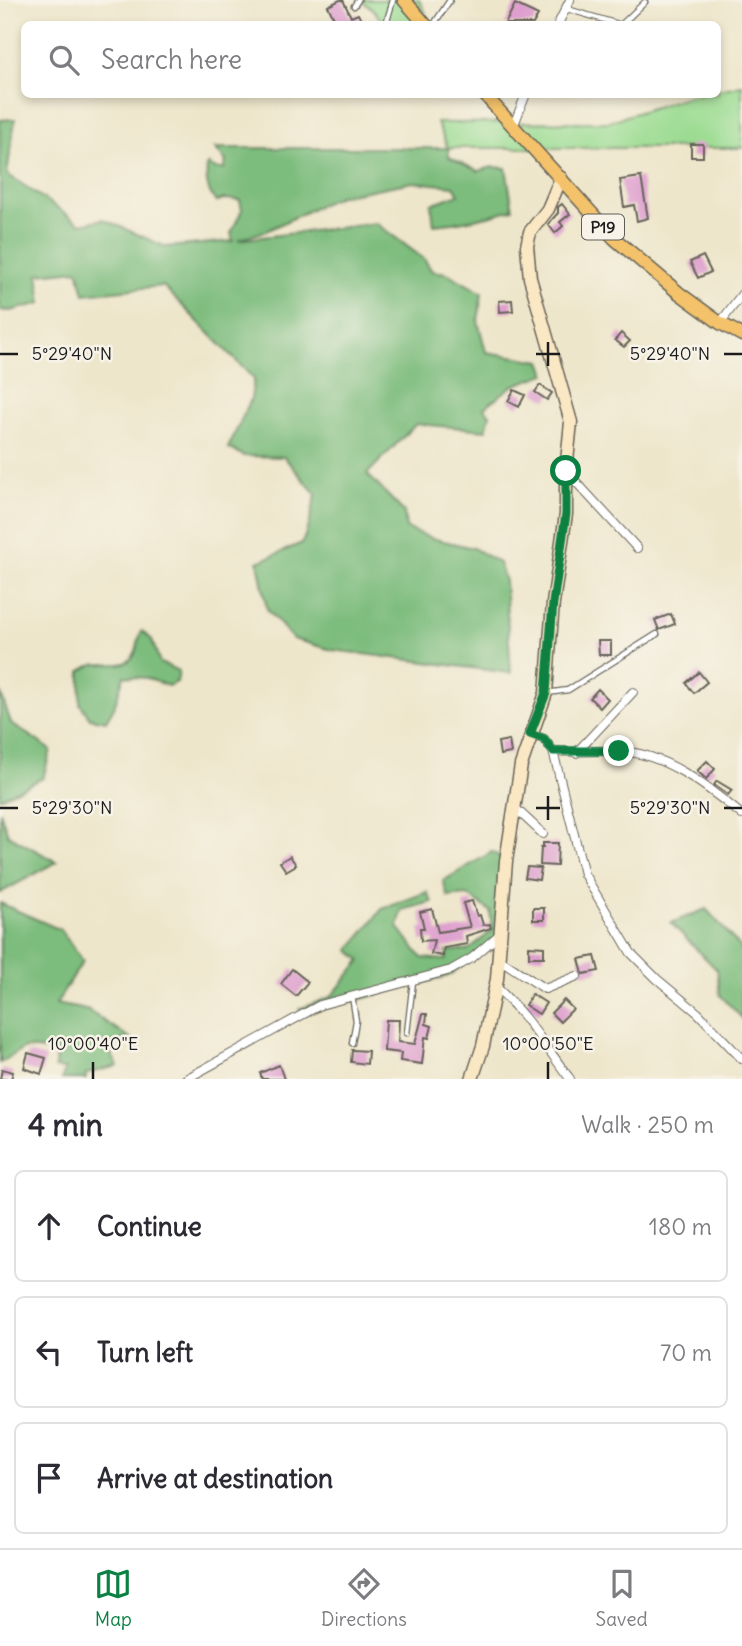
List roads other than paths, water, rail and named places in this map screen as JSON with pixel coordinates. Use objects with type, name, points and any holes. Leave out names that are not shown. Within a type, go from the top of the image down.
[{"type":"main road","points":[[403,0],[422,21]]},
{"type":"main road","name":"P19","points":[[492,98],[513,127],[615,239],[660,278],[720,323],[742,333]]},
{"type":"street","points":[[560,21],[569,4]]},
{"type":"street","points":[[513,127],[524,98]]},
{"type":"street","points":[[472,1079],[484,1046],[495,986],[513,806],[530,734],[546,693],[553,603],[566,514],[566,471],[571,422],[530,278],[527,246],[530,232],[548,209],[561,178]]},
{"type":"street","points":[[720,323],[742,293]]},
{"type":"street","points":[[566,471],[637,548]]},
{"type":"street","points":[[576,753],[633,692]]},
{"type":"street","points":[[530,734],[544,739],[553,751],[584,874],[631,953],[698,1013],[742,1059]]},
{"type":"street","points":[[553,751],[619,751],[651,757],[684,774],[741,813]]},
{"type":"street","points":[[513,806],[543,834]]},
{"type":"street","points":[[186,1079],[320,1005],[451,970],[472,958],[501,933]]},
{"type":"street","points":[[499,959],[545,989],[577,976]]},
{"type":"street","points":[[495,986],[513,1002],[570,1079]]},
{"type":"lane","points":[[354,6],[358,0]]},
{"type":"lane","points":[[388,21],[403,0]]},
{"type":"lane","points":[[436,21],[450,0]]},
{"type":"lane","points":[[623,21],[645,2]]},
{"type":"lane","points":[[569,4],[612,21]]},
{"type":"lane","points":[[546,693],[568,690],[657,634]]},
{"type":"lane","points":[[407,1033],[413,981]]},
{"type":"lane","points":[[352,995],[356,1021],[352,1043]]}]
